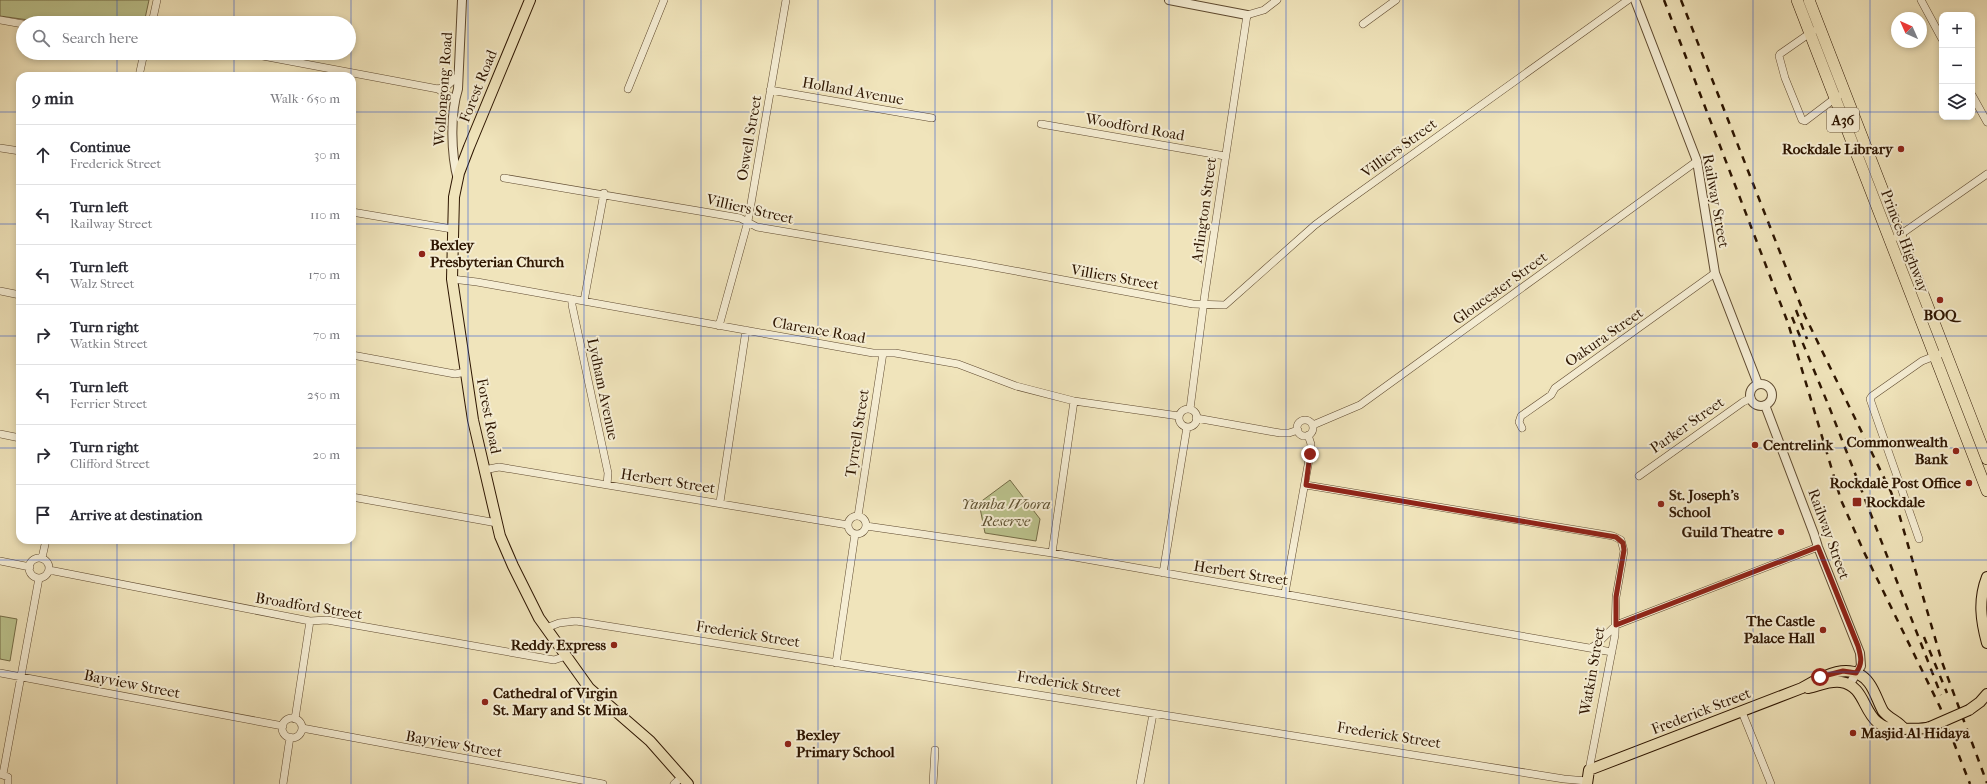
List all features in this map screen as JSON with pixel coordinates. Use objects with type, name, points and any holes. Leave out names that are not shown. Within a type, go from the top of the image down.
[{"type":"highway","name":"Princes Highway","points":[[1797,0],[1815,30],[1845,92],[1987,460]]},
{"type":"highway","name":"Princes Highway","points":[[1809,0],[1815,30],[1835,99],[1987,491]]},
{"type":"main road","name":"Forest Road","points":[[530,0],[469,147],[454,197],[452,229],[452,279],[466,372],[484,470],[497,523],[507,555],[546,628],[589,688],[650,741],[685,781]]},
{"type":"main road","points":[[1987,577],[1981,599],[1982,624],[1987,643]]},
{"type":"main road","name":"Frederick Street","points":[[1588,778],[1802,688],[1820,677],[1843,671],[1856,673]]},
{"type":"main road","points":[[1856,673],[1868,681],[1888,716],[1900,723],[1904,729]]},
{"type":"main road","name":"Frederick Street","points":[[1802,688],[1832,682],[1841,682],[1849,685]]},
{"type":"main road","points":[[1849,685],[1861,697],[1874,720],[1892,730],[1917,730],[1930,727],[1968,710],[1980,702],[1987,694]]},
{"type":"street","points":[[154,16],[157,0]]},
{"type":"street","name":"Wollongong Road","points":[[458,180],[452,151],[454,99],[458,89],[462,0]]},
{"type":"street","points":[[628,89],[664,0]]},
{"type":"street","name":"Oswell Street","points":[[719,326],[748,221],[786,0]]},
{"type":"street","points":[[1169,0],[1247,15],[1264,10],[1277,0]]},
{"type":"street","points":[[1363,24],[1396,0]]},
{"type":"street","name":"Villiers Street","points":[[504,178],[604,193],[740,218],[757,227],[972,263],[1203,306],[1224,305],[1231,301],[1320,221],[1628,0]]},
{"type":"street","name":"Railway Street","points":[[1635,0],[1697,161],[1715,273],[1758,384]]},
{"type":"street","points":[[1921,0],[1939,33]]},
{"type":"street","name":"Arlington Street","points":[[1190,409],[1203,306],[1247,15]]},
{"type":"street","points":[[0,20],[16,23]]},
{"type":"street","points":[[1815,30],[1779,56],[1785,78],[1802,120],[1805,120],[1845,92]]},
{"type":"street","points":[[140,72],[142,60]]},
{"type":"street","points":[[284,60],[348,72]]},
{"type":"street","points":[[356,74],[438,89],[454,99]]},
{"type":"street","points":[[438,89],[448,86],[458,76]]},
{"type":"street","name":"Holland Avenue","points":[[770,90],[932,118]]},
{"type":"street","points":[[1975,100],[1987,122]]},
{"type":"street","name":"Woodford Road","points":[[1041,124],[1225,156]]},
{"type":"street","points":[[0,148],[16,150]]},
{"type":"street","name":"Gloucester Street","points":[[1313,425],[1360,405],[1697,161]]},
{"type":"street","points":[[1889,240],[1900,236],[1987,174]]},
{"type":"street","points":[[584,301],[604,193]]},
{"type":"street","points":[[356,213],[452,229]]},
{"type":"street","name":"Oakura Street","points":[[1522,428],[1519,422],[1521,416],[1551,395],[1555,388],[1715,273]]},
{"type":"street","name":"Clarence Road","points":[[452,279],[572,298],[873,353],[895,353],[958,364],[1016,386],[1074,401],[1179,416]]},
{"type":"street","points":[[0,291],[16,294]]},
{"type":"street","name":"Lydham Avenue","points":[[572,298],[572,305],[608,473],[607,485]]},
{"type":"street","points":[[720,502],[746,330]]},
{"type":"street","points":[[1919,539],[1870,399],[1872,396],[1922,361],[1946,352]]},
{"type":"street","name":"Tyrrell Street","points":[[858,516],[882,353]]},
{"type":"street","points":[[356,356],[455,374],[466,372]]},
{"type":"street","points":[[1758,384],[1766,385],[1772,393],[1771,400],[1765,405],[1755,404],[1751,398],[1753,388],[1758,384]]},
{"type":"street","name":"Parker Street","points":[[1639,476],[1743,402],[1751,398]]},
{"type":"street","points":[[1052,553],[1074,401]]},
{"type":"street","name":"Railway Street","points":[[1765,405],[1818,547],[1860,653],[1861,666],[1849,685]]},
{"type":"street","points":[[1190,409],[1195,412],[1196,418],[1193,424],[1187,426],[1181,423],[1179,416],[1183,410],[1190,409]]},
{"type":"street","points":[[1196,418],[1280,433],[1289,433],[1298,430]]},
{"type":"street","points":[[1298,430],[1298,424],[1303,420],[1309,421],[1313,425],[1313,429],[1308,435]]},
{"type":"street","points":[[1163,573],[1187,426]]},
{"type":"street","points":[[1298,430],[1300,433],[1308,435]]},
{"type":"street","points":[[0,434],[16,437]]},
{"type":"street","points":[[1285,593],[1298,516],[1306,485],[1312,444],[1308,435]]},
{"type":"street","name":"Herbert Street","points":[[484,470],[499,467],[720,502],[848,525]]},
{"type":"street","name":"Watkin Street","points":[[1306,485],[1613,536],[1621,540],[1624,550],[1616,597],[1616,625],[1588,778]]},
{"type":"street","points":[[356,498],[497,523]]},
{"type":"street","points":[[858,516],[864,520],[866,526],[862,532],[856,534],[850,531],[848,525],[851,518],[858,516]]},
{"type":"street","name":"Herbert Street","points":[[866,526],[1052,553],[1612,652]]},
{"type":"street","points":[[836,663],[856,534]]},
{"type":"street","points":[[42,558],[45,544]]},
{"type":"street","points":[[1590,648],[1598,644],[1616,625],[1818,547]]},
{"type":"street","points":[[39,578],[32,574],[30,567],[34,560],[42,558]]},
{"type":"street","points":[[39,578],[47,574],[49,570],[47,562],[42,558]]},
{"type":"street","points":[[0,561],[30,567]]},
{"type":"street","name":"Broadford Street","points":[[49,570],[310,621],[327,620],[554,660],[566,656]]},
{"type":"street","points":[[9,784],[8,777],[1,774],[39,578]]},
{"type":"street","points":[[295,719],[310,621]]},
{"type":"street","name":"Frederick Street","points":[[546,628],[559,623],[576,621],[1564,779],[1588,778]]},
{"type":"street","name":"Bayview Street","points":[[0,673],[283,726]]},
{"type":"street","points":[[1742,712],[1771,784]]},
{"type":"street","points":[[1140,784],[1153,714]]},
{"type":"street","points":[[295,719],[301,724],[302,728],[298,735],[290,738],[283,732],[283,726],[287,720],[295,719]]},
{"type":"street","name":"Bayview Street","points":[[302,728],[584,783],[603,784]]},
{"type":"street","points":[[283,784],[290,738]]},
{"type":"street","points":[[933,784],[935,750]]},
{"type":"street","points":[[674,784],[685,781]]},
{"type":"green space","points":[[0,0],[149,0],[146,16],[16,16],[16,18],[0,16]]},
{"type":"green space","name":"Yamba Woora Reserve","points":[[1010,480],[1040,519],[1036,541],[985,533],[979,503]]},
{"type":"green space","points":[[0,616],[17,619],[10,661],[0,659]]},
{"type":"railway","points":[[1664,0],[1788,323],[1841,500],[1864,552],[1940,707],[1970,784]]},
{"type":"railway","points":[[1681,0],[1805,316],[1891,492],[1899,514],[1942,662],[1987,783]]},
{"type":"railway","points":[[1796,310],[1807,339]]},
{"type":"railway","points":[[1792,317],[1830,409],[1941,695]]},
{"type":"railway","points":[[1924,637],[1947,693]]},
{"type":"place","name":"Rockdale Library","points":[[1901,149]]},
{"type":"place","name":"Bexley Presbyterian Church","points":[[422,254]]},
{"type":"place","name":"BOQ","points":[[1940,300]]},
{"type":"place","name":"Centrelink","points":[[1755,445]]},
{"type":"place","name":"Commonwealth Bank","points":[[1956,451]]},
{"type":"place","name":"Rockdale Post Office","points":[[1969,483]]},
{"type":"place","name":"Rockdale","points":[[1857,502]]},
{"type":"place","name":"St. Joseph's School","points":[[1661,504]]},
{"type":"place","name":"Guild Theatre","points":[[1781,532]]},
{"type":"place","name":"The Castle Palace Hall","points":[[1823,630]]},
{"type":"place","name":"Reddy Express","points":[[614,645]]},
{"type":"place","name":"Cathedral of Virgin St. Mary and St Mina","points":[[485,702]]},
{"type":"place","name":"Masjid Al Hidaya","points":[[1853,733]]},
{"type":"place","name":"Bexley Primary School","points":[[788,744]]},
{"type":"route","points":[[1310,454],[1306,485],[1616,537],[1623,543],[1624,550],[1615,604],[1616,625],[1818,547],[1858,646],[1862,660],[1861,666],[1856,673],[1843,671],[1820,677]]}]
